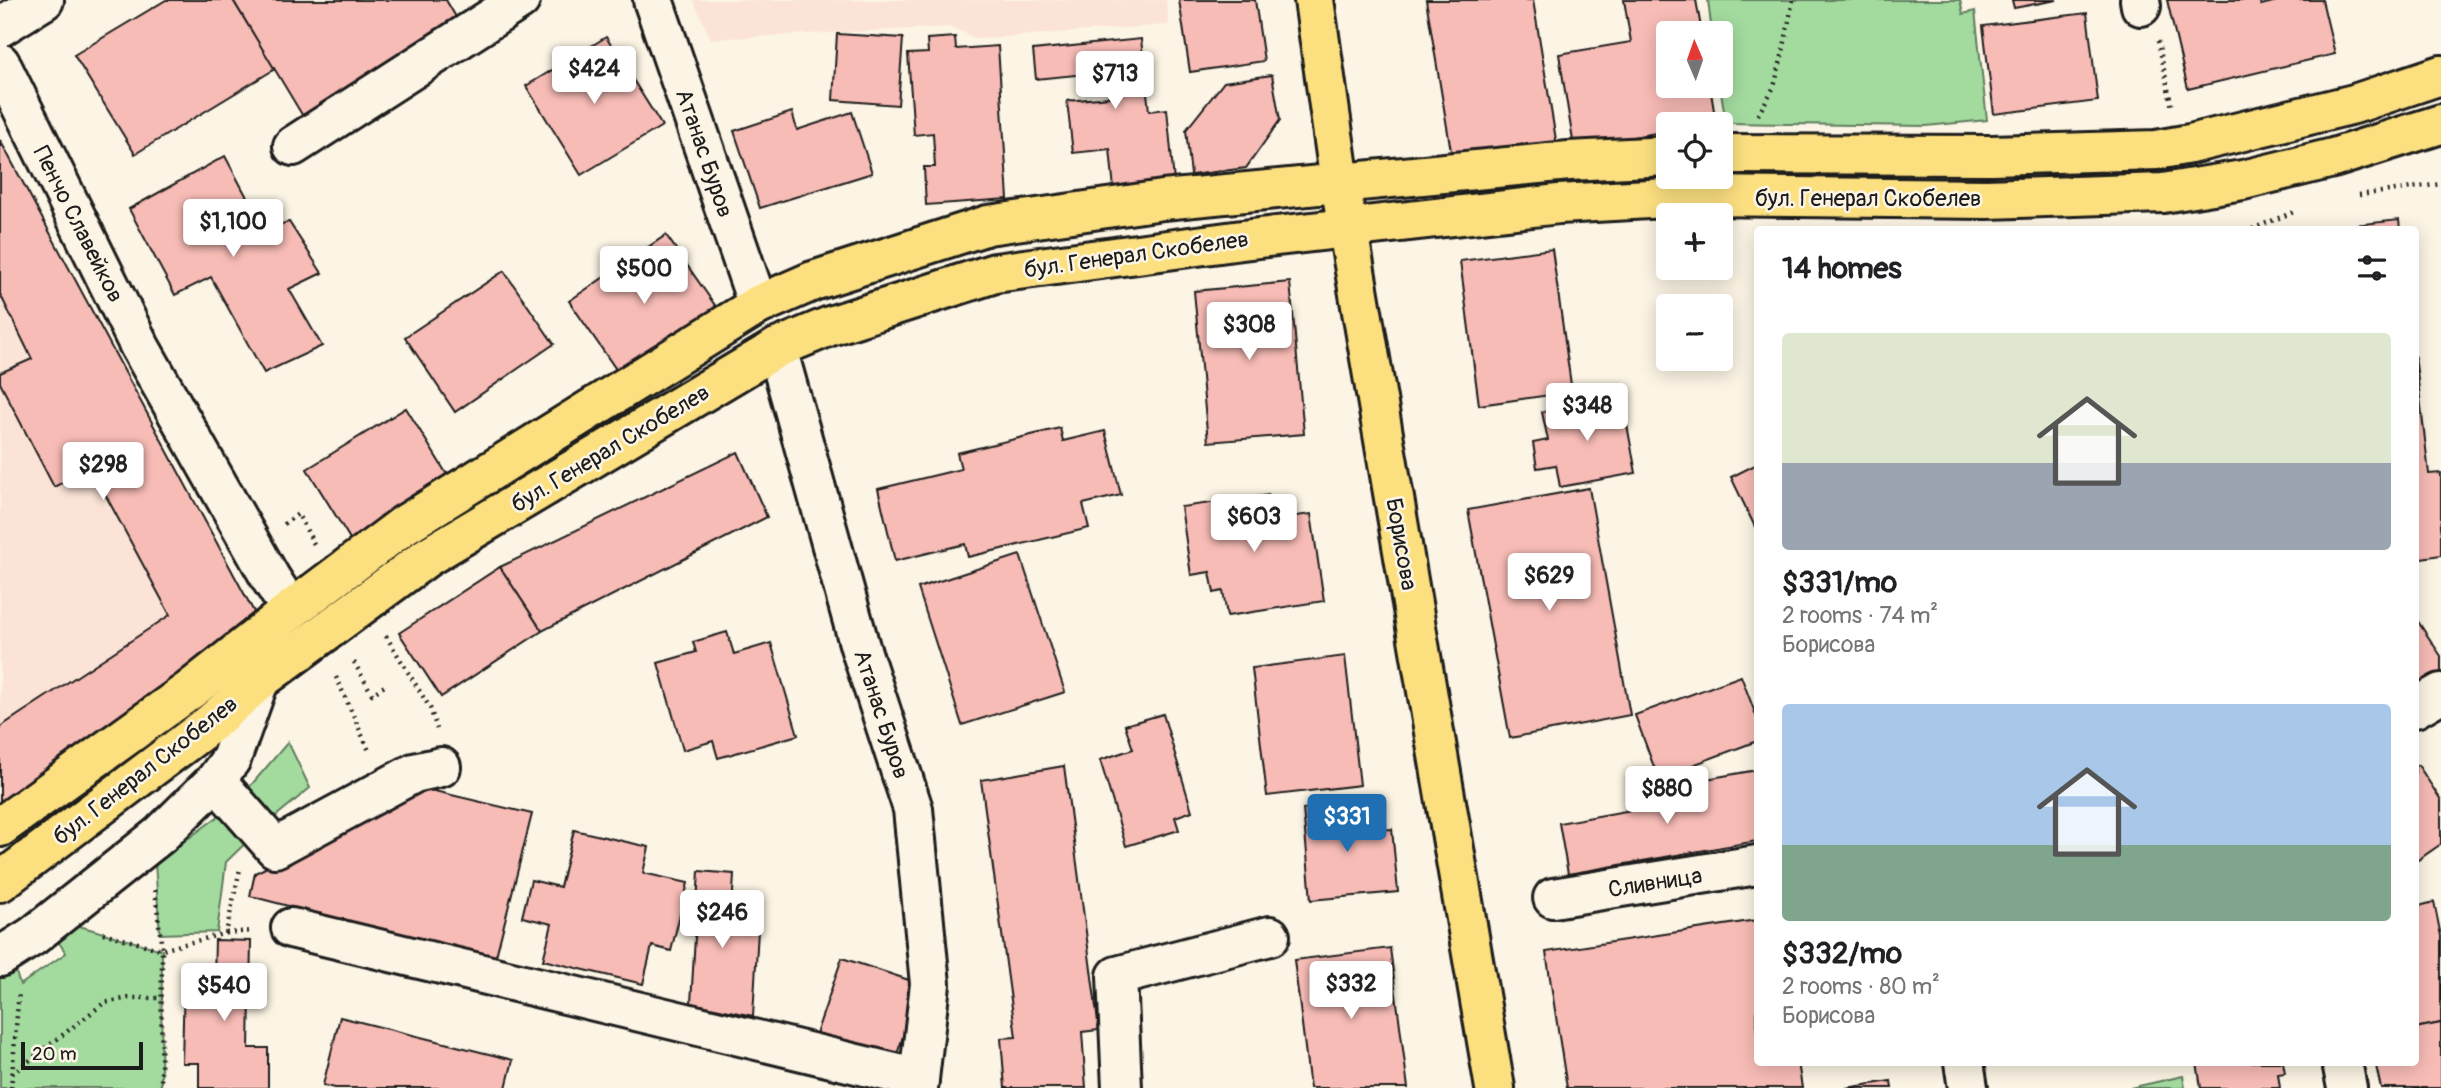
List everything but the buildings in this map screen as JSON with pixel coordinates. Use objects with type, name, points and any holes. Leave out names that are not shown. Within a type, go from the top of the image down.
[{"type":"main road","name":"Борисова","points":[[1314,0],[1340,183],[1495,1088]]},
{"type":"main road","name":"бул. Генерал Скобелев","points":[[1733,154],[1991,155],[2156,150],[2354,104],[2441,75]]},
{"type":"main road","name":"бул. Генерал Скобелев","points":[[0,882],[210,724],[259,681],[428,557],[777,348],[831,326],[995,273],[1559,204],[1703,197],[1987,200],[2163,193],[2243,180],[2333,158],[2441,124]]},
{"type":"main road","name":"бул. Генерал Скобелев","points":[[0,827],[190,690],[404,525],[758,305],[813,281],[988,225],[1163,200],[1569,161],[1656,157]]},
{"type":"street","points":[[0,27],[44,0]]},
{"type":"street","points":[[293,146],[520,0]]},
{"type":"street","name":"Атанас Буров","points":[[653,0],[758,305]]},
{"type":"street","name":"Пенчо Славейков","points":[[0,63],[140,347],[291,610]]},
{"type":"street","name":"Атанас Буров","points":[[777,348],[860,648],[913,809],[930,984],[918,1084]]},
{"type":"street","points":[[10,972],[33,936],[160,835],[215,781],[231,759],[259,681]]},
{"type":"street","points":[[2419,706],[2441,693]]},
{"type":"street","points":[[225,791],[275,848],[414,773],[441,767]]},
{"type":"street","name":"Сливница","points":[[1553,898],[1754,865]]},
{"type":"street","points":[[291,928],[918,1084]]},
{"type":"street","points":[[1122,1088],[1117,976],[1270,936]]},
{"type":"street","points":[[1965,1066],[1968,1088]]},
{"type":"street","points":[[2343,1066],[2347,1088]]},
{"type":"path","points":[[1754,124],[1774,87],[1793,0]]},
{"type":"path","points":[[2140,3],[2150,5],[2174,114],[2151,120],[2156,150]]},
{"type":"path","points":[[2399,189],[2441,184]]},
{"type":"path","points":[[384,632],[430,708],[440,742],[441,767]]},
{"type":"path","points":[[354,662],[372,694],[386,685]]},
{"type":"path","points":[[336,677],[386,788]]},
{"type":"path","points":[[162,950],[226,933],[238,870],[275,848]]},
{"type":"path","points":[[154,882],[162,950],[161,1088]]},
{"type":"path","points":[[10,972],[11,1088]]},
{"type":"path","points":[[12,1074],[104,1003],[129,998],[163,998]]},
{"type":"shaded area","points":[[693,0],[1166,0],[1169,25],[977,39],[952,27],[711,39]]},
{"type":"shaded area","points":[[0,294],[32,359],[0,373]]},
{"type":"shaded area","points":[[0,383],[54,486],[91,468],[170,615],[0,727]]},
{"type":"green space","points":[[1708,0],[1960,0],[1963,14],[1975,11],[1987,120],[1926,126],[1733,123],[1733,112],[1724,112],[1722,98],[1733,98],[1733,21],[1711,21]]},
{"type":"green space","points":[[288,742],[310,788],[259,830],[226,862],[217,932],[160,934],[155,863],[235,804]]},
{"type":"green space","points":[[69,923],[162,950],[161,1088],[0,1088],[0,968],[12,960],[20,985],[66,953],[53,934]]},
{"type":"green space","points":[[2183,1076],[2185,1088],[2130,1088]]}]
